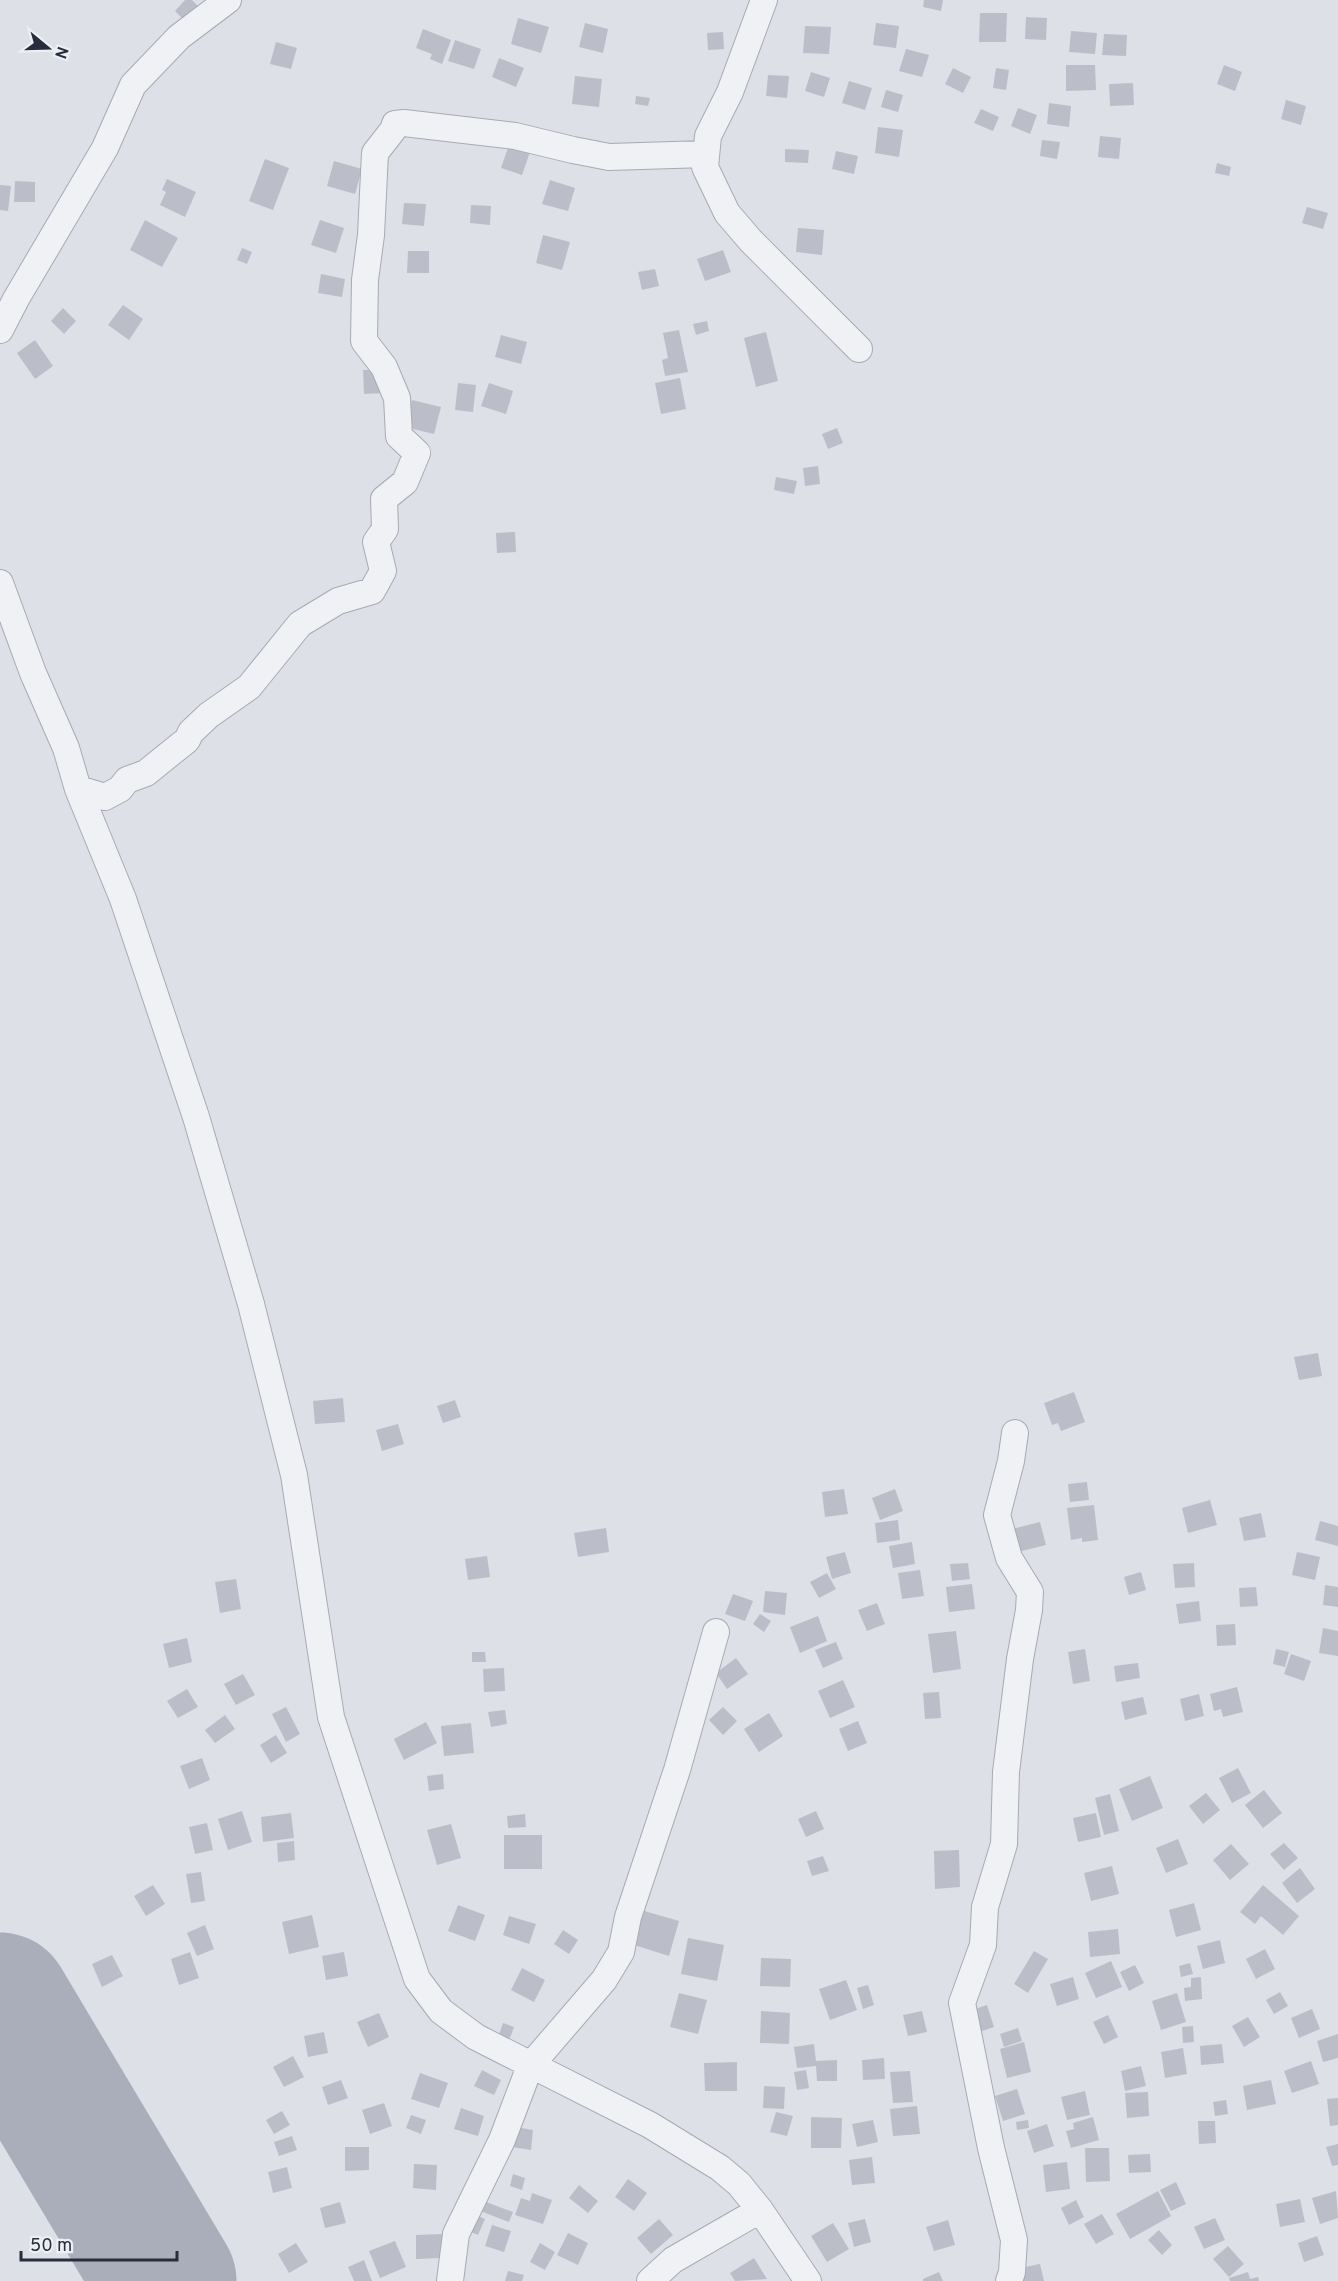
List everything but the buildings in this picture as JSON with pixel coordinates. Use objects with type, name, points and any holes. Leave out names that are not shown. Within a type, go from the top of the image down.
[{"type":"street","points":[[0,330],[16,298],[105,148],[133,85],[180,37],[228,0]]},
{"type":"street","points":[[764,0],[730,92],[708,136],[705,167],[727,213],[751,241],[859,349]]},
{"type":"street","points":[[78,789],[105,797],[120,789],[127,780],[146,773],[187,740],[191,732],[209,715],[249,687],[300,624],[338,601],[372,591],[382,571],[376,542],[385,529],[384,499],[405,482],[417,453],[399,436],[397,398],[384,367],[364,341],[365,280],[371,235],[375,153],[395,124],[404,123],[515,136],[609,156],[706,154]]},
{"type":"street","points":[[0,583],[33,673],[66,748],[78,789],[123,899],[196,1117],[251,1304],[294,1476],[331,1717],[417,1979],[441,2010],[476,2037],[650,2125],[720,2168],[739,2184],[760,2210],[808,2281]]},
{"type":"street","points":[[1009,2281],[1012,2272],[1014,2240],[992,2148],[963,2003],[982,1945],[986,1901],[1004,1844],[1006,1772],[1020,1659],[1029,1610],[1030,1592],[1009,1558],[997,1515],[1011,1461],[1015,1432]]},
{"type":"street","points":[[450,2281],[456,2234],[502,2140],[530,2066],[604,1980],[621,1952],[628,1917],[677,1770],[716,1632]]},
{"type":"street","points":[[650,2281],[673,2259],[760,2210]]},
{"type":"runway","points":[[0,2003],[166,2281]]}]
